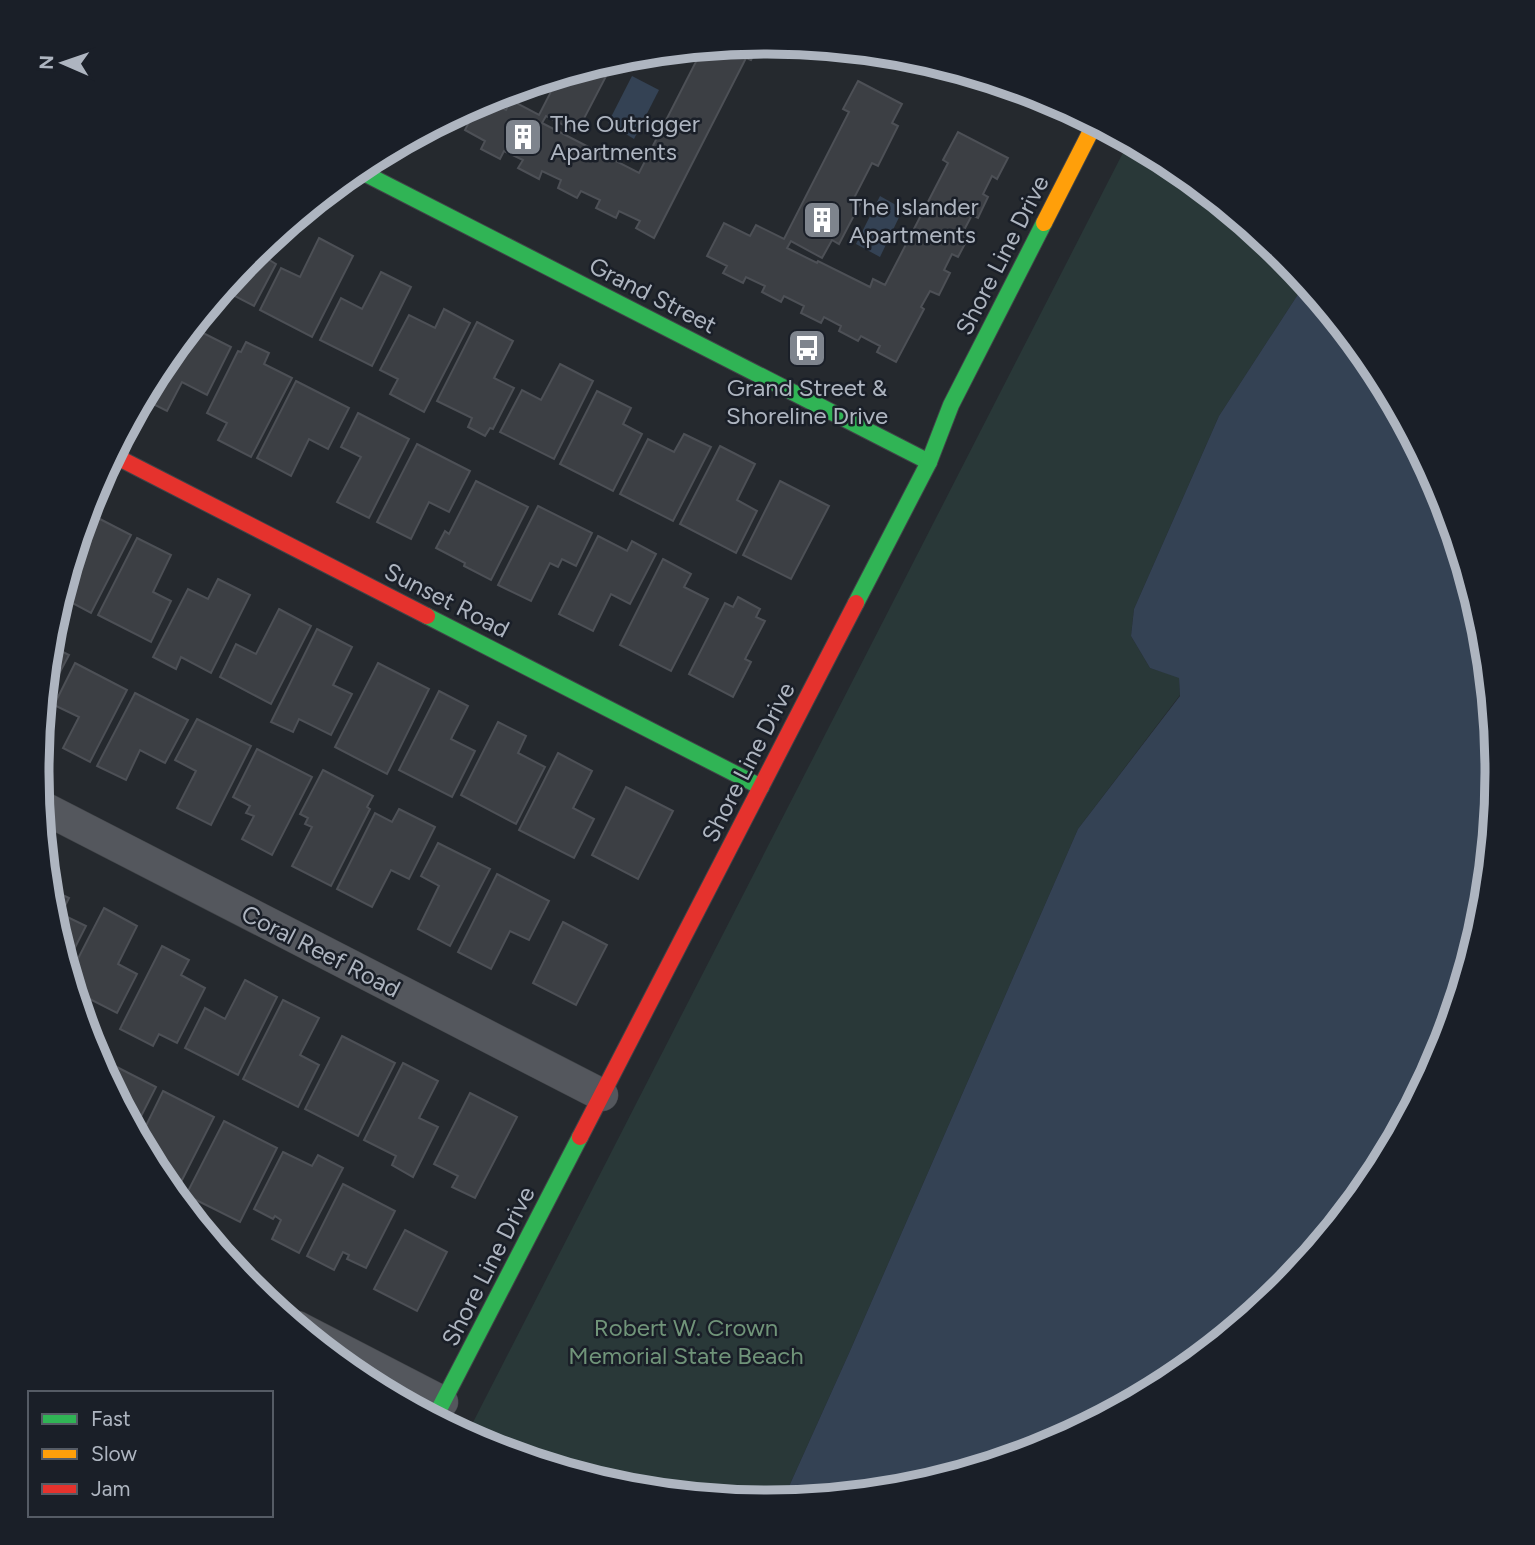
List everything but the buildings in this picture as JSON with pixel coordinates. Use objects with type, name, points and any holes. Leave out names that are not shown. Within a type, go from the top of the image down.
[{"type":"street","name":"Shore Line Drive","points":[[438,1410],[929,462],[951,405],[1091,131]]},
{"type":"street","name":"Grand Street","points":[[368,175],[929,462]]},
{"type":"street","name":"Sunset Road","points":[[121,459],[761,787]]},
{"type":"street","name":"Coral Reef Road","points":[[51,811],[602,1095]]},
{"type":"street","points":[[358,1363],[438,1410]]},
{"type":"green space","name":"Robert W. Crown Memorial State Beach","points":[[1125,149],[1205,202],[1276,264],[1300,291],[1219,416],[1134,609],[1131,636],[1150,668],[1179,677],[1180,695],[1078,829],[787,1490],[721,1489],[627,1477],[537,1453],[471,1426]]},
{"type":"water","points":[[632,76],[659,90],[634,139],[608,123]]},
{"type":"water","points":[[880,196],[903,209],[880,257],[856,244]]},
{"type":"water","points":[[1300,291],[1338,335],[1390,413],[1412,455],[1448,542],[1462,587],[1480,679],[1486,772],[1480,866],[1472,913],[1462,958],[1431,1047],[1390,1132],[1338,1210],[1276,1281],[1205,1343],[1167,1370],[1085,1417],[998,1453],[908,1477],[861,1485],[787,1490],[1078,829],[1180,696],[1179,678],[1150,668],[1131,636],[1134,609],[1219,416]]},
{"type":"traffic: fast","points":[[368,175],[929,462]]},
{"type":"traffic: fast","points":[[856,603],[929,462],[951,405],[1044,223]]},
{"type":"traffic: fast","points":[[427,616],[761,787]]},
{"type":"traffic: fast","points":[[438,1411],[580,1137]]},
{"type":"traffic: slow","points":[[1044,223],[1091,131]]},
{"type":"traffic: jam","points":[[121,459],[427,616]]},
{"type":"traffic: jam","points":[[580,1137],[856,603]]},
{"type":"place","name":"The Outrigger Apartments","points":[[523,137]]},
{"type":"place","name":"The Islander Apartments","points":[[822,220]]},
{"type":"place","name":"Grand Street & Shoreline Drive","points":[[807,348]]}]
